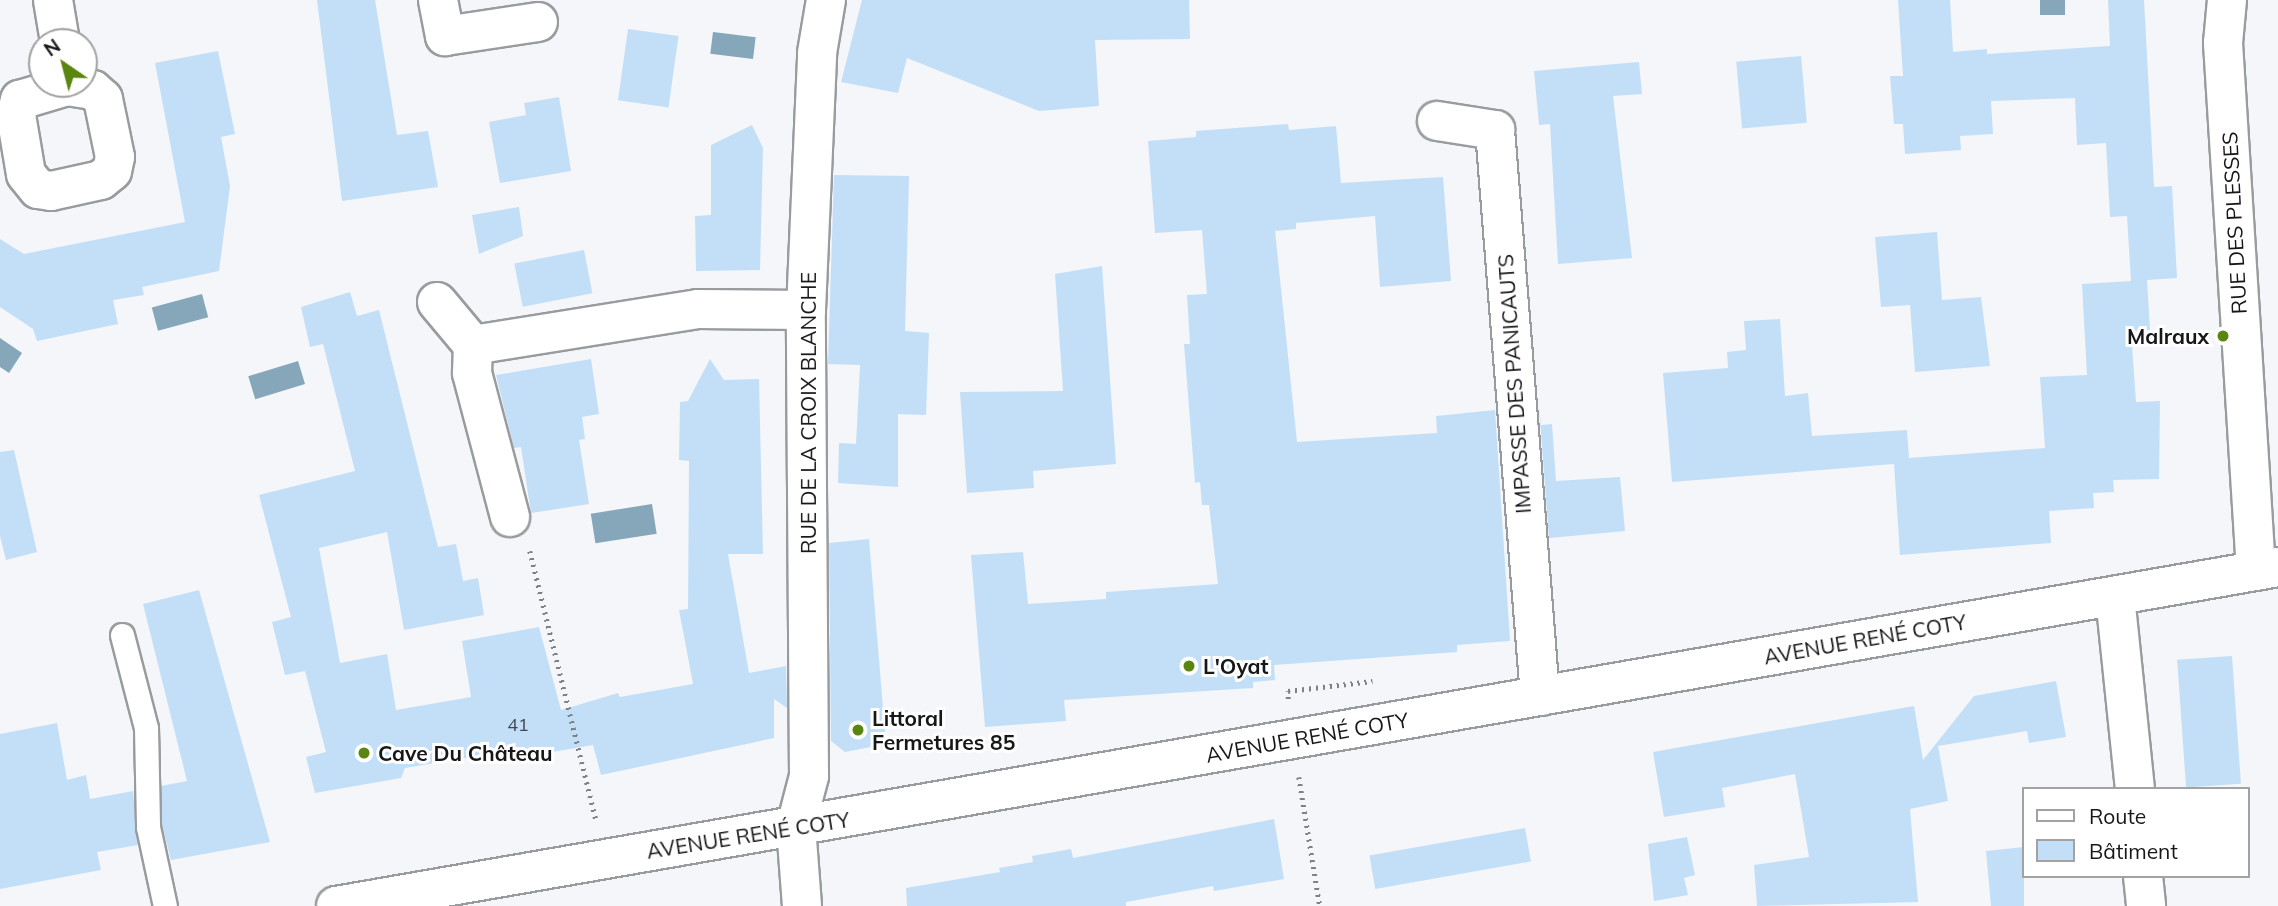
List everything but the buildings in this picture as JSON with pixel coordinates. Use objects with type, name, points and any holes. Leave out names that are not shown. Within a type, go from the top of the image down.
[{"type":"street","points":[[53,0],[58,28]]},
{"type":"street","points":[[438,0],[445,36],[538,22]]},
{"type":"street","name":"RUE DE LA CROIX BLANCHE","points":[[802,906],[796,825],[809,776],[806,310],[817,52],[826,0]]},
{"type":"street","name":"RUE DES PLESSES","points":[[2227,0],[2224,43],[2267,569]]},
{"type":"street","name":"IMPASSE DES PANICAUTS","points":[[1437,121],[1495,130],[1540,696]]},
{"type":"street","points":[[437,302],[473,345],[472,373],[510,517]]},
{"type":"street","points":[[473,345],[698,309],[806,310]]},
{"type":"street","name":"AVENUE RENÉ COTY","points":[[336,906],[2267,569]]},
{"type":"street","points":[[2115,596],[2135,787]]},
{"type":"street","points":[[2143,878],[2146,906]]},
{"type":"lane","points":[[122,635],[146,728],[148,827],[165,906]]},
{"type":"path","points":[[510,517],[528,545],[596,819]]},
{"type":"path","points":[[1298,774],[1320,906]]},
{"type":"water","points":[[2040,0],[2065,0],[2065,15],[2040,15]]},
{"type":"water","points":[[713,32],[756,37],[753,59],[710,54]]},
{"type":"water","points":[[202,294],[208,317],[158,331],[152,307]]},
{"type":"water","points":[[0,338],[22,353],[9,373],[0,367]]},
{"type":"water","points":[[298,361],[305,384],[255,399],[248,376]]},
{"type":"water","points":[[652,504],[657,534],[595,543],[591,514]]},
{"type":"place","name":"Malraux","points":[[2223,336]]},
{"type":"place","name":"L'Oyat","points":[[1189,666]]},
{"type":"place","name":"Littoral Fermetures 85","points":[[858,730]]},
{"type":"place","name":"Cave Du Château","points":[[364,753]]}]
